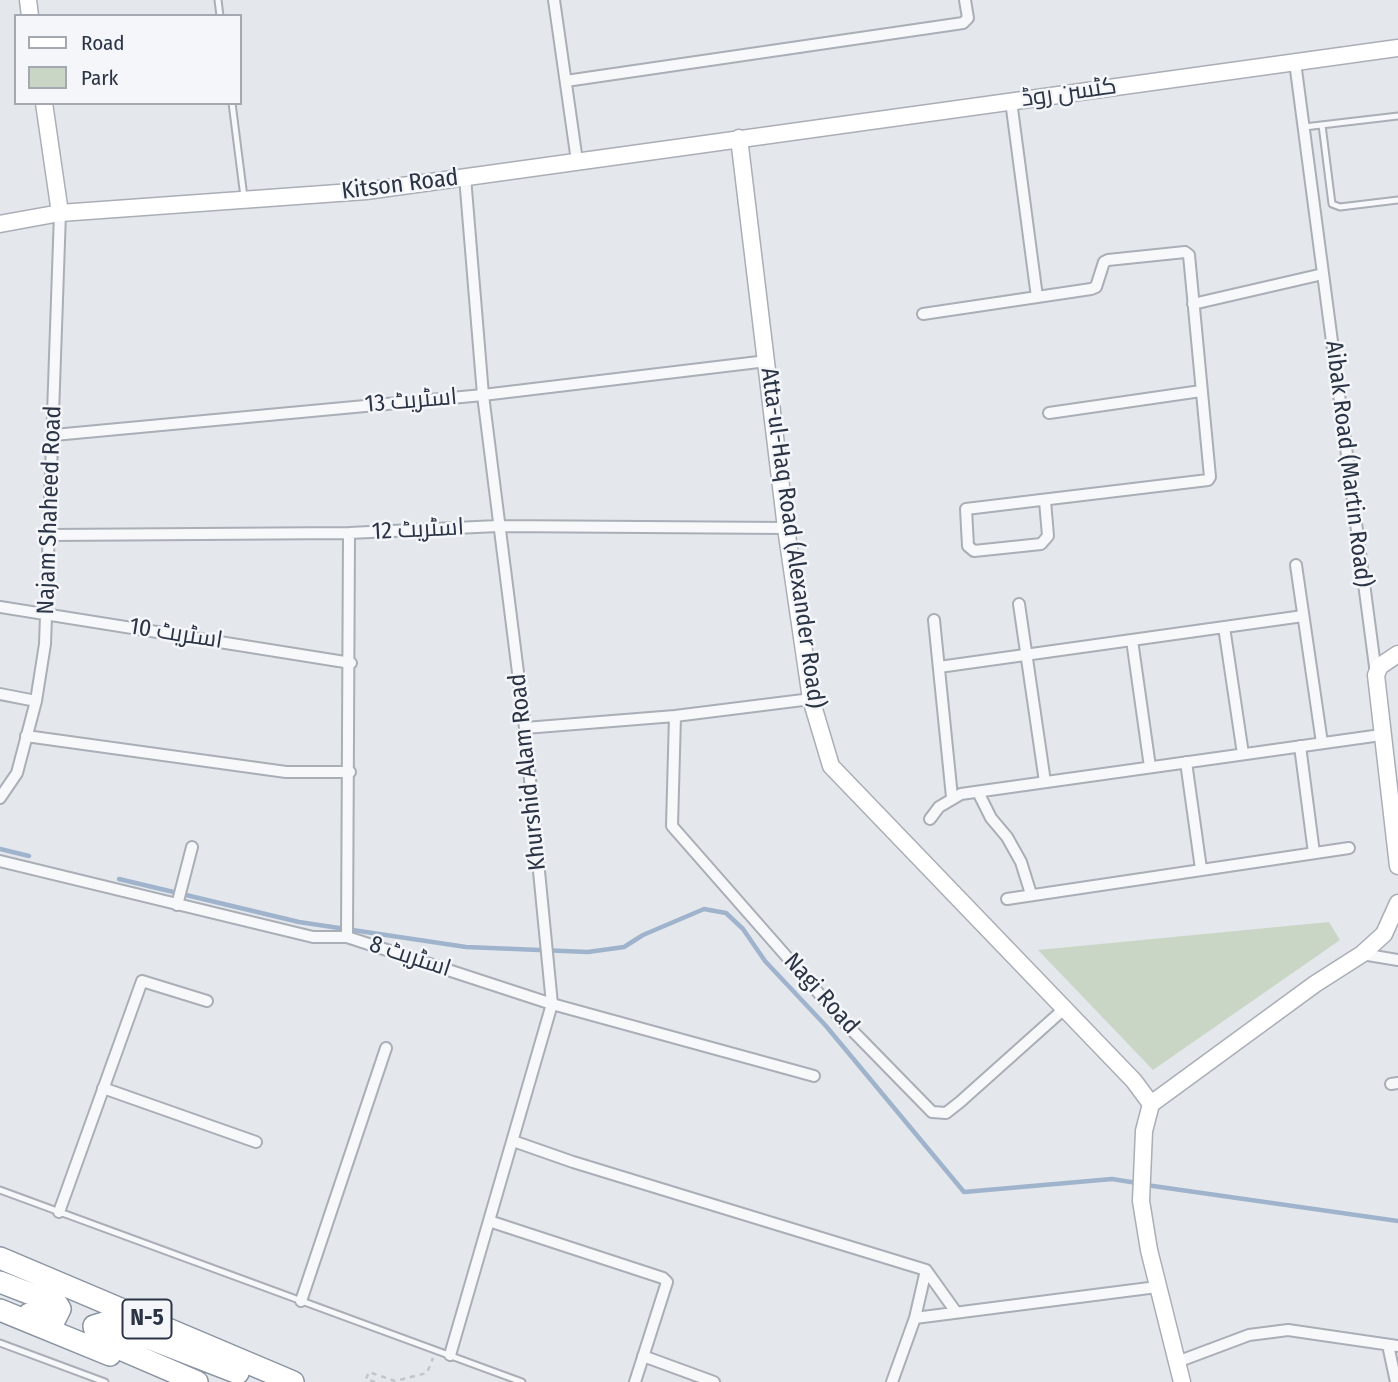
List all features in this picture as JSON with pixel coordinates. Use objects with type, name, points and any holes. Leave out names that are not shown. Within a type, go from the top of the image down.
[{"type":"highway","name":"N-5","points":[[0,1258],[293,1382]]},
{"type":"highway","points":[[0,1282],[57,1304],[60,1309],[57,1317],[52,1319],[0,1309]]},
{"type":"highway","name":"N-5","points":[[0,1309],[184,1382]]},
{"type":"highway","points":[[197,1382],[97,1339],[94,1326],[107,1322],[265,1382]]},
{"type":"street","points":[[554,0],[577,161]]},
{"type":"street","points":[[566,81],[963,23],[968,18],[965,0]]},
{"type":"street","name":"کٹسن روڈ","points":[[739,138],[1398,48]]},
{"type":"street","name":"Aibak Road (Martin Road)","points":[[1295,62],[1376,675],[1398,866]]},
{"type":"street","points":[[1011,101],[1037,298]]},
{"type":"street","points":[[44,105],[60,213]]},
{"type":"street","name":"Kitson Road","points":[[0,224],[60,213],[366,191],[739,138]]},
{"type":"street","name":"Atta-ul-Haq Road (Alexander Road)","points":[[739,138],[768,361],[786,528],[811,699],[831,766],[1134,1082],[1151,1104]]},
{"type":"street","name":"Khurshid Alam Road","points":[[450,1355],[552,1004],[525,728],[483,395],[465,177]]},
{"type":"street","name":"Najam Shaheed Road","points":[[0,798],[17,773],[36,701],[45,645],[60,213]]},
{"type":"street","points":[[923,314],[1096,287],[1104,262],[1108,260],[1185,252],[1189,256],[1208,481],[967,509],[964,512],[968,546],[974,551],[1041,544],[1048,536],[1045,501]]},
{"type":"street","points":[[1193,304],[1323,274]]},
{"type":"street","name":"اسٹریٹ 13","points":[[54,435],[483,395],[768,361]]},
{"type":"street","points":[[1049,413],[1201,391]]},
{"type":"street","name":"اسٹریٹ 12","points":[[49,535],[349,533],[498,526],[786,528]]},
{"type":"street","points":[[348,935],[351,663],[349,533]]},
{"type":"street","points":[[1296,565],[1322,743]]},
{"type":"street","points":[[1019,604],[1045,782]]},
{"type":"street","name":"اسٹریٹ 10","points":[[0,607],[351,663]]},
{"type":"street","points":[[939,667],[1303,616]]},
{"type":"street","points":[[934,620],[952,797]]},
{"type":"street","points":[[1224,627],[1243,754]]},
{"type":"street","points":[[1132,640],[1150,767]]},
{"type":"street","points":[[1376,675],[1380,666],[1398,654]]},
{"type":"street","points":[[0,694],[36,701]]},
{"type":"street","points":[[525,728],[676,716],[811,699]]},
{"type":"street","name":"Nagi Road","points":[[676,716],[672,826],[844,1022],[932,1112],[946,1113],[1064,1009]]},
{"type":"street","points":[[930,819],[952,797],[978,792],[1381,735]]},
{"type":"street","points":[[26,736],[286,772],[350,772]]},
{"type":"street","points":[[1300,746],[1314,853]]},
{"type":"street","points":[[1186,762],[1201,869]]},
{"type":"street","points":[[978,792],[991,818],[1007,837],[1021,862],[1031,894]]},
{"type":"street","points":[[177,902],[192,847]]},
{"type":"street","points":[[1007,899],[1349,848]]},
{"type":"street","name":"اسٹریٹ 8","points":[[0,861],[313,937],[348,935],[552,1004],[814,1076]]},
{"type":"street","points":[[1182,1382],[1157,1287],[1141,1201],[1144,1131],[1151,1104],[1315,984],[1362,954],[1384,934],[1398,903]]},
{"type":"street","points":[[1362,954],[1398,960]]},
{"type":"street","points":[[60,1212],[142,981],[206,1001]]},
{"type":"street","points":[[302,1301],[386,1048]]},
{"type":"street","points":[[103,1088],[256,1142]]},
{"type":"street","points":[[513,1141],[573,1162],[926,1270],[956,1312]]},
{"type":"street","points":[[489,1221],[663,1278],[667,1282],[635,1382]]},
{"type":"street","points":[[892,1382],[915,1318],[926,1270]]},
{"type":"street","points":[[915,1318],[1157,1287]]},
{"type":"street","points":[[1177,1362],[1249,1335],[1288,1330],[1393,1346],[1396,1382]]},
{"type":"street","points":[[643,1356],[714,1382]]},
{"type":"lane","points":[[232,105],[245,200]]},
{"type":"lane","points":[[1304,127],[1398,116]]},
{"type":"lane","points":[[1322,125],[1332,204],[1340,207],[1398,200]]},
{"type":"lane","points":[[0,1190],[522,1382]]},
{"type":"lane","points":[[0,1343],[104,1382]]},
{"type":"path","points":[[375,1382],[366,1379],[369,1372],[395,1381],[427,1373],[437,1350]]},
{"type":"green space","points":[[1329,922],[1340,940],[1153,1070],[1038,950]]},
{"type":"waterway","points":[[0,849],[29,856]]},
{"type":"waterway","points":[[119,879],[299,922],[466,947],[588,952],[624,947],[643,935],[704,909],[726,913],[743,929],[765,961],[826,1026],[964,1192],[1112,1179],[1137,1183]]},
{"type":"waterway","points":[[1146,1185],[1398,1221]]}]
